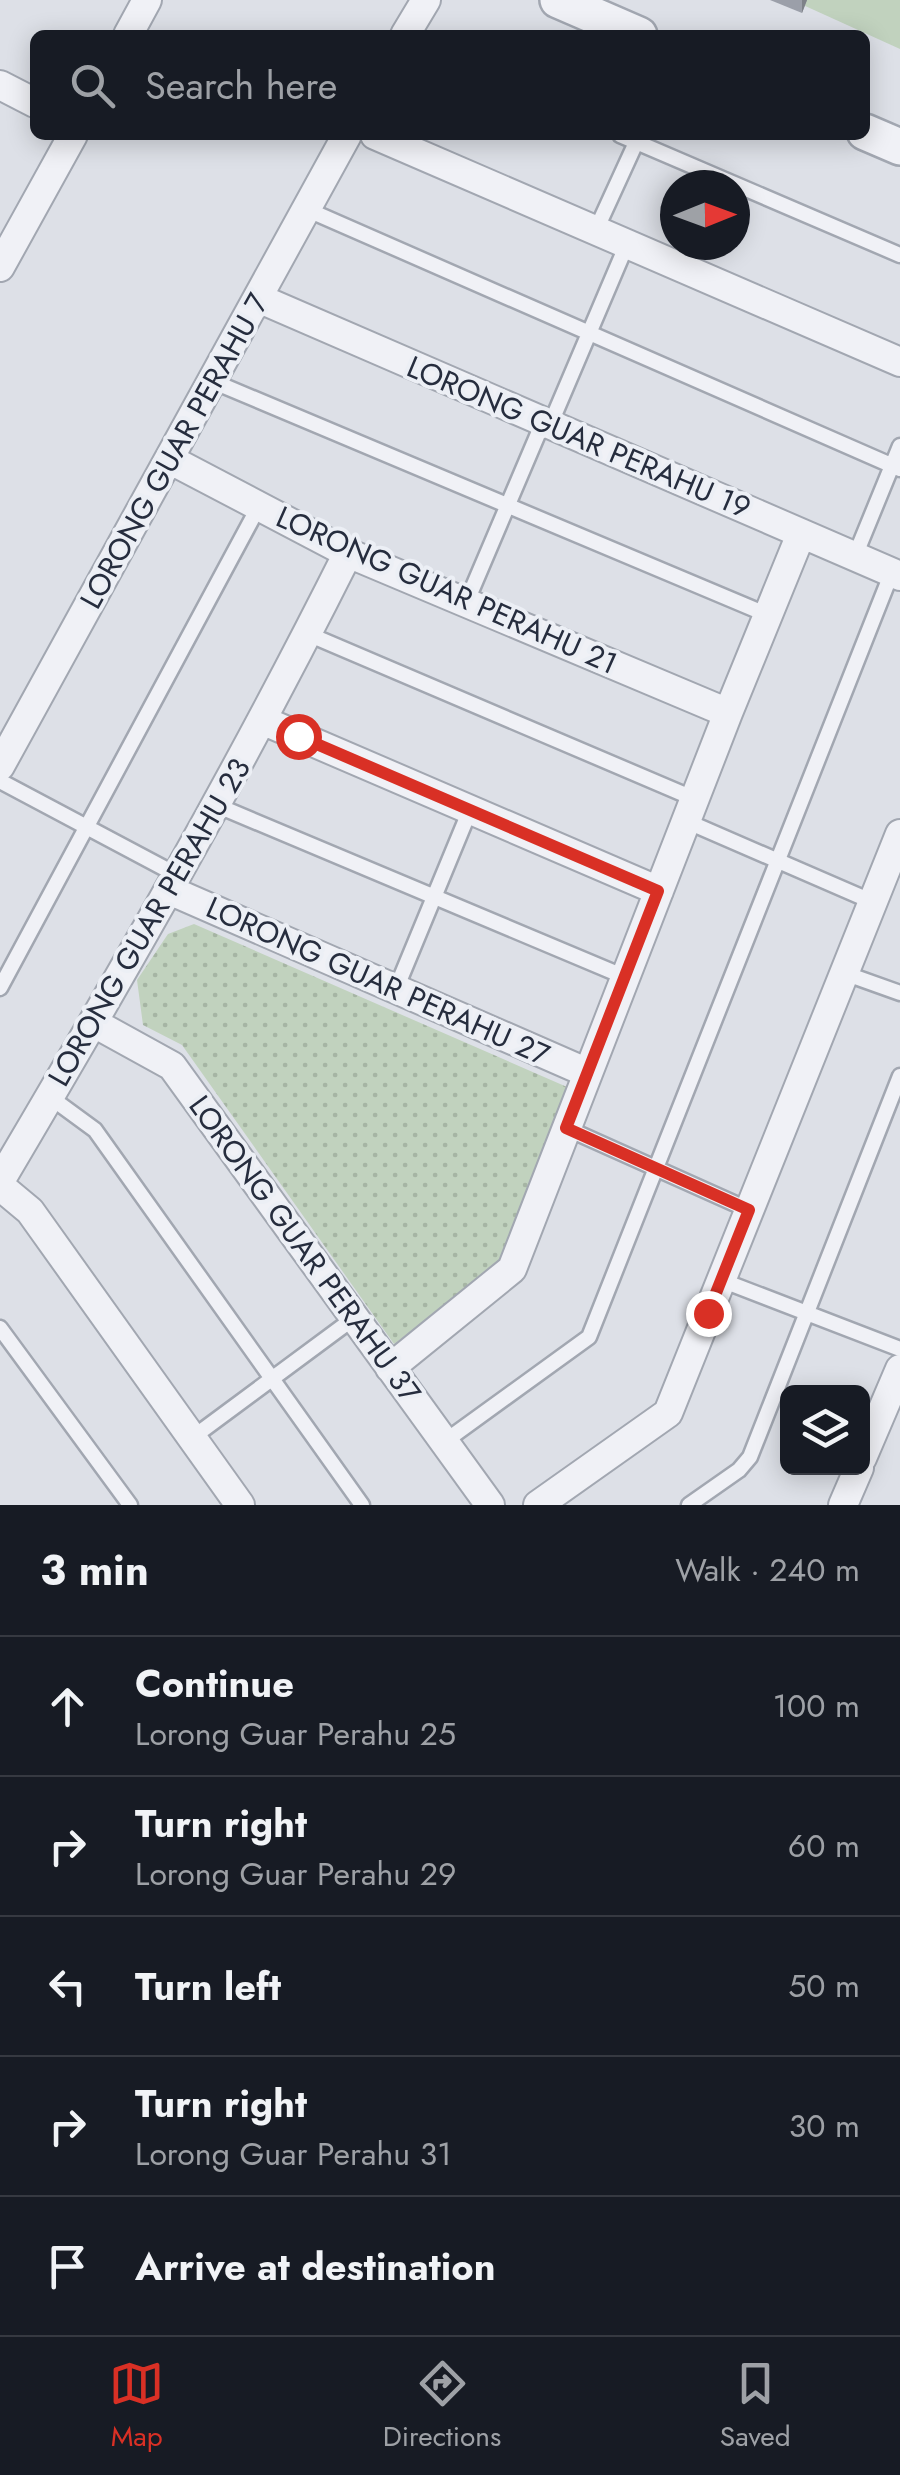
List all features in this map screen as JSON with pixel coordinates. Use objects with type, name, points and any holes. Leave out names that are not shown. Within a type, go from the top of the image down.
[{"type":"street","points":[[131,30],[147,0]]},
{"type":"street","points":[[407,30],[426,0]]},
{"type":"street","points":[[558,0],[627,30]]},
{"type":"street","points":[[0,85],[30,100]]},
{"type":"street","points":[[870,134],[900,147]]},
{"type":"street","points":[[0,267],[69,140]]},
{"type":"street","name":"LORONG GUAR PERAHU 7","points":[[0,766],[344,140]]},
{"type":"street","points":[[388,140],[900,362]]},
{"type":"street","name":"LORONG GUAR PERAHU 19","points":[[258,298],[896,574]]},
{"type":"street","name":"LORONG GUAR PERAHU 21","points":[[169,459],[348,552],[728,713]]},
{"type":"street","points":[[390,1368],[512,1269],[728,713],[802,534]]},
{"type":"street","name":"LORONG GUAR PERAHU 23","points":[[0,1184],[264,721],[348,552]]},
{"type":"street","points":[[264,721],[658,891]]},
{"type":"street","points":[[538,1505],[668,1413],[900,834]]},
{"type":"street","name":"LORONG GUAR PERAHU 27","points":[[173,882],[396,989],[588,1073]]},
{"type":"street","name":"LORONG GUAR PERAHU 37","points":[[94,1023],[172,1066],[490,1505]]},
{"type":"street","points":[[0,1184],[30,1212],[240,1505]]},
{"type":"street","points":[[870,1439],[900,1369]]},
{"type":"street","points":[[843,1505],[855,1475]]},
{"type":"lane","points":[[596,230],[636,140]]},
{"type":"lane","points":[[641,140],[900,255]]},
{"type":"lane","points":[[306,209],[896,468]]},
{"type":"lane","points":[[467,602],[538,434],[550,425],[627,244]]},
{"type":"lane","points":[[212,381],[768,616]]},
{"type":"lane","points":[[855,556],[896,468],[900,446]]},
{"type":"lane","points":[[0,988],[258,506]]},
{"type":"lane","points":[[444,1442],[589,1337],[896,574]]},
{"type":"lane","points":[[308,634],[690,810],[778,860],[873,902]]},
{"type":"lane","points":[[0,781],[173,882]]},
{"type":"lane","points":[[216,805],[626,977]]},
{"type":"lane","points":[[396,989],[470,810]]},
{"type":"lane","points":[[844,973],[900,993]]},
{"type":"lane","points":[[689,1505],[750,1458],[900,1076]]},
{"type":"lane","points":[[50,1096],[95,1130],[362,1505]]},
{"type":"lane","points":[[566,1128],[749,1210]]},
{"type":"lane","points":[[721,1280],[900,1349]]},
{"type":"lane","points":[[192,1438],[354,1318]]},
{"type":"lane","points":[[0,1328],[130,1505]]},
{"type":"green space","points":[[792,0],[900,0],[900,49],[870,35],[870,30],[858,30]]},
{"type":"green space","points":[[194,924],[567,1087],[502,1262],[394,1344],[182,1045],[143,1025],[137,980],[168,934]]},
{"type":"route","points":[[298,736],[658,891],[566,1128],[749,1210],[708,1313]]}]
